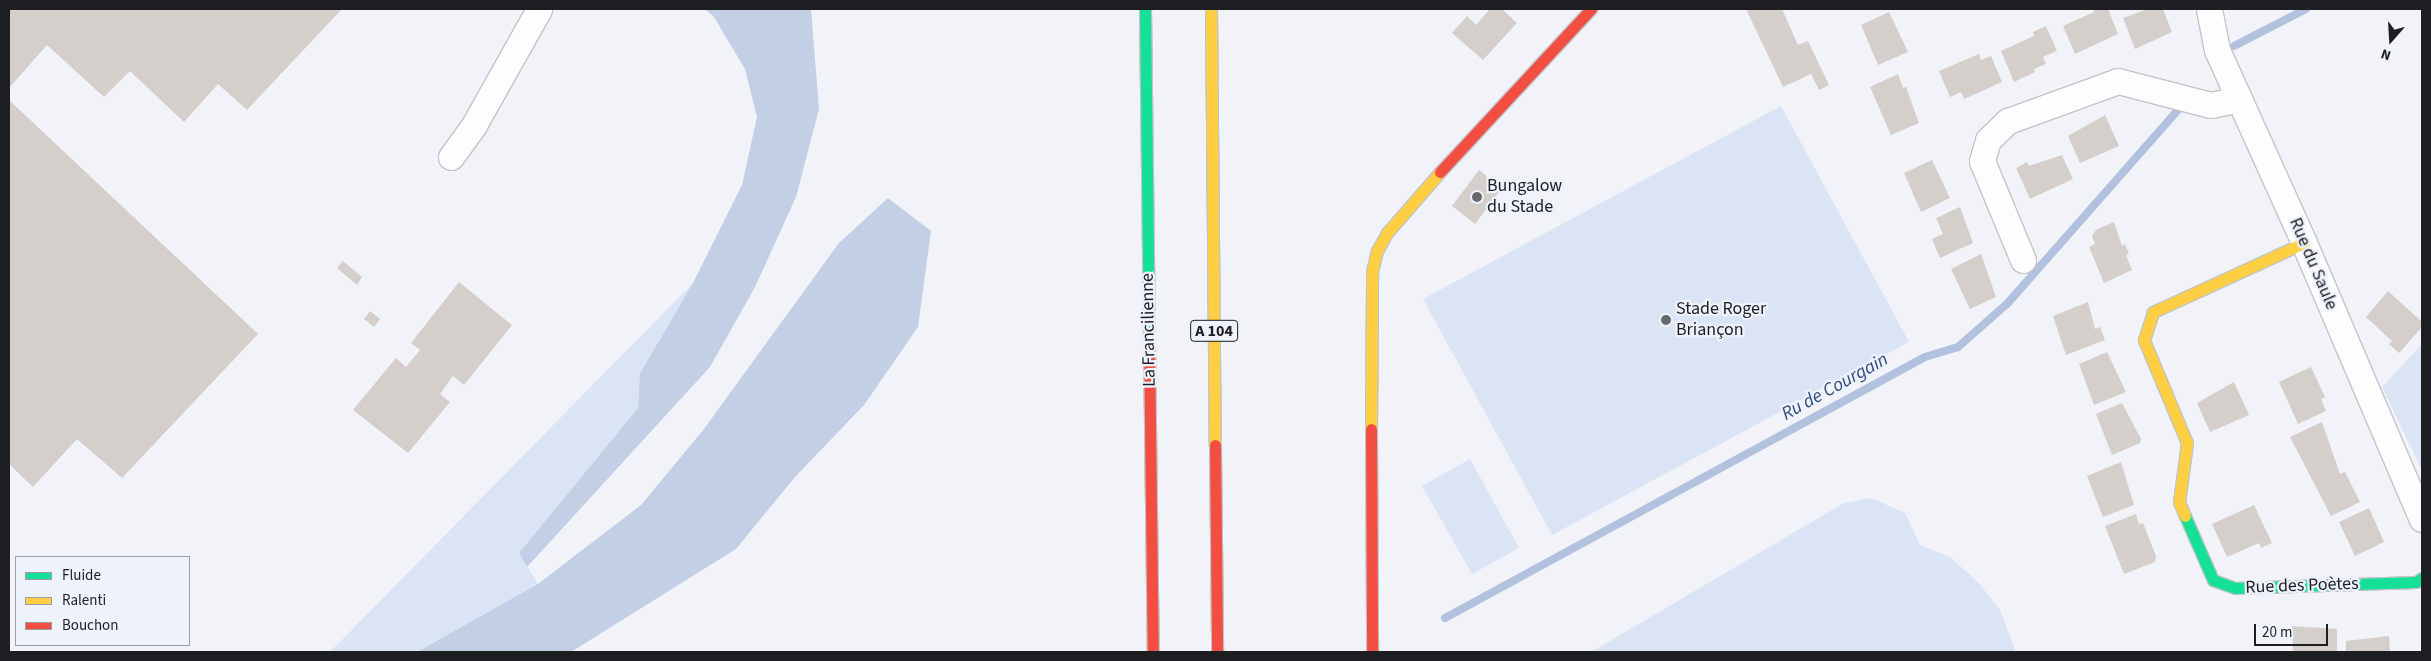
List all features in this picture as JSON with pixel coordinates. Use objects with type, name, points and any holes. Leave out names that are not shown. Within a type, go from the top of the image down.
[{"type":"main road","name":"La Francilienne","points":[[1145,9],[1153,652]]},
{"type":"main road","name":"A 104","points":[[1211,9],[1217,652]]},
{"type":"main road","points":[[1372,652],[1371,317],[1372,272],[1377,251],[1386,234],[1498,106],[1591,9]]},
{"type":"main road","name":"Rue des Poètes","points":[[2304,243],[2153,312],[2144,340],[2187,443],[2179,502],[2213,580],[2235,588],[2416,582],[2422,578]]},
{"type":"street","points":[[451,157],[474,125],[539,9]]},
{"type":"street","name":"Rue du Saule","points":[[2209,9],[2217,50],[2304,243],[2422,519]]},
{"type":"street","points":[[2023,260],[1982,161],[1988,140],[2008,121],[2118,82],[2211,105],[2239,98]]},
{"type":"shaded area","points":[[705,9],[811,9],[819,109],[796,197],[755,287],[710,367],[527,567],[519,553],[638,408],[640,373],[693,283],[742,185],[757,117],[745,69],[714,17]]},
{"type":"shaded area","name":"Stade Roger Briançon","points":[[1781,106],[1909,342],[1552,535],[1423,299]]},
{"type":"shaded area","points":[[888,198],[931,231],[918,327],[864,405],[795,477],[736,549],[571,652],[417,652],[538,584],[641,505],[704,429],[839,243]]},
{"type":"shaded area","points":[[693,283],[640,372],[638,408],[519,553],[538,584],[417,652],[330,652]]},
{"type":"shaded area","points":[[2422,344],[2422,470],[2382,387]]},
{"type":"shaded area","points":[[1470,459],[1519,548],[1472,574],[1422,486]]},
{"type":"shaded area","points":[[1871,498],[1905,513],[1920,545],[1950,557],[1979,583],[2000,610],[2016,652],[1591,652],[1844,503]]},
{"type":"building","points":[[9,9],[342,9],[247,110],[218,84],[184,122],[130,71],[104,97],[47,45],[9,88]]},
{"type":"building","points":[[1490,9],[1502,9],[1517,23],[1483,60],[1452,33],[1467,16],[1476,25]]},
{"type":"building","points":[[1746,9],[1782,9],[1798,45],[1808,41],[1829,85],[1819,90],[1811,74],[1783,87]]},
{"type":"building","points":[[2093,9],[2108,9],[2118,34],[2075,54],[2063,26],[2094,12]]},
{"type":"building","points":[[2148,9],[2163,9],[2172,32],[2135,49],[2123,18]]},
{"type":"building","points":[[1889,12],[1908,52],[1878,65],[1861,25]]},
{"type":"building","points":[[2046,26],[2057,51],[2043,57],[2046,64],[2034,69],[2035,72],[2014,82],[2001,51],[2034,36],[2033,32]]},
{"type":"building","points":[[1979,54],[1981,60],[1991,56],[2002,82],[1964,99],[1961,92],[1950,97],[1939,71]]},
{"type":"building","points":[[1898,74],[1903,88],[1906,87],[1919,123],[1891,135],[1870,87]]},
{"type":"building","points":[[9,100],[258,334],[122,478],[77,439],[33,487],[9,464]]},
{"type":"building","points":[[2105,115],[2119,146],[2080,163],[2068,136]]},
{"type":"building","points":[[2062,155],[2073,179],[2030,199],[2016,168],[2027,162],[2029,166]]},
{"type":"building","points":[[1932,160],[1950,198],[1921,212],[1904,173]]},
{"type":"building","name":"Bungalow du Stade","points":[[1479,170],[1502,188],[1475,224],[1452,206]]},
{"type":"building","points":[[1960,207],[1973,243],[1940,258],[1932,239],[1943,234],[1936,218]]},
{"type":"building","points":[[2114,222],[2122,246],[2125,244],[2129,254],[2126,255],[2132,270],[2104,283],[2089,247],[2095,244],[2092,236],[2096,230]]},
{"type":"building","points":[[1981,254],[1996,297],[1970,309],[1951,269]]},
{"type":"building","points":[[343,261],[362,277],[357,285],[337,268]]},
{"type":"building","points":[[459,282],[512,325],[464,385],[453,376],[440,394],[450,402],[408,453],[353,410],[396,358],[406,367],[420,350],[411,343]]},
{"type":"building","points":[[2388,291],[2422,322],[2422,327],[2399,353],[2389,344],[2392,341],[2366,317]]},
{"type":"building","points":[[2088,302],[2095,329],[2100,327],[2105,340],[2066,355],[2053,316]]},
{"type":"building","points":[[370,311],[380,319],[374,327],[364,319]]},
{"type":"building","points":[[2107,352],[2126,392],[2094,405],[2079,364]]},
{"type":"building","points":[[2311,367],[2325,397],[2321,399],[2326,411],[2298,424],[2279,382]]},
{"type":"building","points":[[2234,382],[2249,415],[2210,432],[2197,403]]},
{"type":"building","points":[[2122,403],[2141,439],[2140,443],[2112,455],[2096,414]]},
{"type":"building","points":[[2322,422],[2340,474],[2345,472],[2360,502],[2331,516],[2290,437]]},
{"type":"building","points":[[2121,462],[2134,505],[2103,517],[2087,476]]},
{"type":"building","points":[[2254,505],[2272,543],[2261,548],[2259,543],[2227,557],[2212,524]]},
{"type":"building","points":[[2369,508],[2384,542],[2355,556],[2339,522]]},
{"type":"building","points":[[2136,514],[2139,524],[2143,523],[2156,556],[2155,562],[2124,574],[2105,526]]},
{"type":"building","points":[[2292,626],[2337,629],[2337,652],[2293,652]]},
{"type":"building","points":[[2389,636],[2390,652],[2346,652],[2346,641]]},
{"type":"waterway","name":"Ru de Courgain","points":[[2234,46],[2306,9]]},
{"type":"waterway","name":"Ru de Courgain","points":[[1445,618],[1925,357],[1958,347],[2007,304],[2179,109]]},
{"type":"traffic: fast","points":[[1145,9],[1149,342]]},
{"type":"traffic: fast","points":[[2185,516],[2213,580],[2235,588],[2416,582],[2422,578]]},
{"type":"traffic: slow","points":[[1211,9],[1215,445]]},
{"type":"traffic: slow","points":[[1371,429],[1372,272],[1377,251],[1387,233],[1440,172]]},
{"type":"traffic: slow","points":[[2185,516],[2179,502],[2187,443],[2144,340],[2153,312],[2304,243]]},
{"type":"traffic: jam","points":[[1440,172],[1591,9]]},
{"type":"traffic: jam","points":[[1149,342],[1153,652]]},
{"type":"traffic: jam","points":[[1371,429],[1372,652]]},
{"type":"traffic: jam","points":[[1215,445],[1217,652]]},
{"type":"place","name":"Bungalow du Stade","points":[[1477,197]]},
{"type":"place","name":"Stade Roger Briançon","points":[[1666,320]]}]
